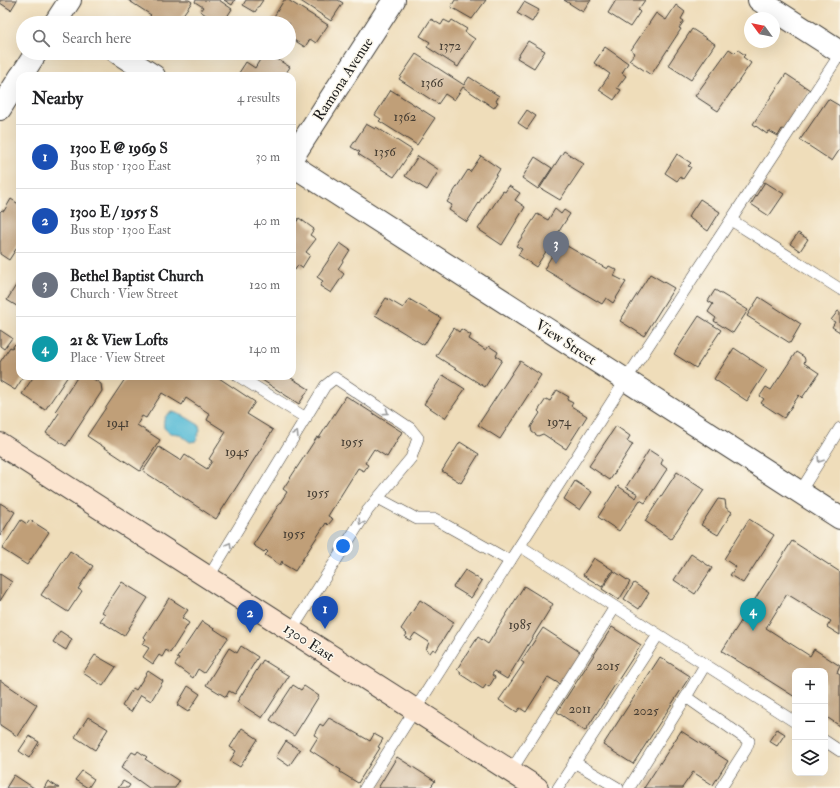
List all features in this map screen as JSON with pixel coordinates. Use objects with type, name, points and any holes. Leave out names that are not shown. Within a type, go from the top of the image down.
[{"type":"main road","name":"1300 East","points":[[0,444],[537,788]]},
{"type":"street","name":"Ramona Avenue","points":[[296,152],[394,0]]},
{"type":"street","points":[[759,0],[840,53]]},
{"type":"street","points":[[23,72],[31,60]]},
{"type":"street","points":[[129,60],[148,72]]},
{"type":"street","points":[[0,108],[16,83]]},
{"type":"street","name":"View Street","points":[[296,168],[625,381],[840,518]]},
{"type":"lane","points":[[366,788],[625,381],[840,53]]},
{"type":"lane","points":[[731,220],[840,289]]},
{"type":"lane","points":[[208,578],[325,386],[335,378],[410,428],[418,438],[410,458],[368,510],[291,631]]},
{"type":"lane","points":[[244,380],[306,418]]},
{"type":"lane","points":[[800,492],[840,428]]},
{"type":"lane","points":[[378,498],[417,519],[436,519],[510,561]]},
{"type":"lane","points":[[520,546],[792,720]]},
{"type":"lane","points":[[511,771],[615,607]]},
{"type":"lane","points":[[558,788],[658,635]]},
{"type":"lane","points":[[629,788],[705,665]]},
{"type":"lane","points":[[686,697],[749,741],[746,749],[721,788]]},
{"type":"lane","points":[[828,744],[840,751]]},
{"type":"lane","points":[[574,762],[618,788]]},
{"type":"water","points":[[173,412],[184,416],[199,425],[200,430],[196,441],[190,442],[179,434],[170,433],[164,428],[166,416]]},
{"type":"building","points":[[0,0],[17,0],[11,10],[0,3]]},
{"type":"building","points":[[128,0],[189,0],[192,2],[182,16],[150,16],[151,15]]},
{"type":"building","points":[[196,0],[219,0],[232,9],[228,16],[208,16],[200,11],[203,7],[195,2]]},
{"type":"building","points":[[224,0],[235,0],[232,5]]},
{"type":"building","points":[[246,0],[263,0],[255,12],[243,5]]},
{"type":"building","points":[[284,0],[288,0],[328,25],[316,43],[310,39],[305,47],[296,41],[296,16],[274,16]]},
{"type":"building","points":[[299,0],[338,0],[343,3],[331,21]]},
{"type":"building","points":[[455,0],[486,0],[472,19],[451,7]]},
{"type":"building","points":[[564,0],[591,0],[583,12]]},
{"type":"building","points":[[616,0],[645,0],[638,10],[640,12],[630,27],[608,13]]},
{"type":"building","points":[[524,2],[539,10],[532,22],[517,13]]},
{"type":"building","points":[[676,5],[685,12],[681,19],[684,21],[679,28],[681,29],[651,75],[629,60],[635,53],[631,50],[656,13],[666,20]]},
{"type":"building","points":[[431,19],[441,25],[444,20],[450,23],[452,20],[467,29],[465,32],[475,39],[458,67],[427,47],[430,42],[420,36]]},
{"type":"building","points":[[692,29],[715,44],[691,80],[668,65]]},
{"type":"building","points":[[528,41],[545,51],[534,68],[517,58]]},
{"type":"building","points":[[605,47],[628,63],[622,73],[626,76],[617,88],[621,90],[614,100],[599,90],[610,74],[594,63]]},
{"type":"building","points":[[729,49],[735,53],[738,50],[745,55],[743,57],[751,63],[718,111],[695,96]]},
{"type":"building","points":[[416,54],[464,85],[469,77],[499,96],[496,101],[498,102],[494,108],[463,87],[454,100],[445,94],[438,104],[399,79]]},
{"type":"building","points":[[260,60],[278,60],[290,67],[287,72],[240,72],[246,62],[255,68]]},
{"type":"building","points":[[786,74],[810,90],[784,130],[782,129],[778,136],[769,131],[767,134],[753,124]]},
{"type":"building","points":[[391,90],[435,118],[417,145],[379,121],[381,119],[375,115]]},
{"type":"building","points":[[828,99],[840,106],[840,149],[832,161],[800,140]]},
{"type":"building","points":[[527,110],[536,116],[527,129],[518,123]]},
{"type":"building","points":[[366,124],[375,129],[376,127],[412,150],[394,177],[358,154],[360,152],[351,147]]},
{"type":"building","points":[[564,151],[584,164],[560,200],[540,188]]},
{"type":"building","points":[[677,154],[691,163],[688,166],[691,167],[683,179],[680,177],[677,181],[665,173]]},
{"type":"building","points":[[418,156],[439,170],[427,190],[405,176]]},
{"type":"building","points":[[481,156],[500,169],[467,222],[449,210],[452,205],[447,202],[468,170],[470,172]]},
{"type":"building","points":[[535,157],[552,168],[538,189],[522,178]]},
{"type":"building","points":[[765,182],[784,194],[769,216],[751,204]]},
{"type":"building","points":[[509,186],[520,193],[515,200],[525,207],[502,245],[478,229],[503,191],[505,192]]},
{"type":"building","points":[[11,199],[16,202],[16,249],[9,260],[0,254],[0,212],[2,210],[4,211]]},
{"type":"building","points":[[700,199],[720,212],[708,231],[688,217]]},
{"type":"building","points":[[555,209],[561,214],[564,210],[570,214],[536,267],[518,255],[522,249],[516,246],[537,214],[548,220]]},
{"type":"building","points":[[299,218],[314,229],[310,235],[316,239],[306,252],[310,255],[302,268],[298,265],[296,268],[296,223]]},
{"type":"building","points":[[798,233],[808,239],[800,251],[790,244]]},
{"type":"building","points":[[560,242],[607,269],[609,266],[617,270],[614,276],[626,282],[613,303],[606,298],[602,304],[544,269]]},
{"type":"building","points":[[340,243],[350,250],[338,269],[344,274],[331,293],[320,286],[323,281],[317,277]]},
{"type":"building","points":[[650,274],[674,288],[644,336],[620,321]]},
{"type":"building","points":[[16,285],[16,306],[7,300]]},
{"type":"building","points":[[715,290],[748,310],[733,333],[714,321],[716,318],[708,312],[713,304],[708,301]]},
{"type":"building","points":[[759,297],[801,324],[790,343],[747,316]]},
{"type":"building","points":[[386,298],[403,308],[409,299],[441,318],[424,345],[375,315]]},
{"type":"building","points":[[838,311],[840,312],[840,332],[832,327],[835,322],[831,320]]},
{"type":"building","points":[[699,316],[721,330],[696,368],[674,354]]},
{"type":"building","points":[[454,328],[459,332],[461,329],[471,335],[469,339],[486,350],[489,346],[498,352],[496,356],[502,360],[485,387],[436,356]]},
{"type":"building","points":[[0,330],[12,338],[4,349],[0,346]]},
{"type":"building","points":[[16,345],[16,380],[21,380],[15,390],[0,381],[0,362],[10,347],[12,348]]},
{"type":"building","points":[[734,348],[767,370],[747,401],[714,379]]},
{"type":"building","points":[[796,352],[804,357],[804,363],[819,373],[802,398],[799,395],[784,418],[761,403],[764,399],[760,396],[766,387],[771,390]]},
{"type":"building","points":[[520,361],[541,375],[500,439],[478,425]]},
{"type":"building","points":[[443,375],[465,389],[445,418],[424,404]]},
{"type":"building","points":[[31,380],[65,380],[45,410],[22,394]]},
{"type":"building","points":[[75,380],[95,380],[101,384],[102,391],[66,446],[46,433],[59,413],[56,410]]},
{"type":"building","points":[[124,380],[222,380],[255,402],[247,414],[273,430],[216,519],[143,471],[159,447],[181,461],[185,455],[207,469],[212,461],[209,459],[226,432],[207,420],[210,414],[186,398],[182,405],[162,393],[146,418],[142,416],[137,425],[160,440],[140,471],[87,436]]},
{"type":"building","points":[[262,380],[294,380],[309,389],[299,404]]},
{"type":"building","points":[[557,390],[569,397],[567,400],[573,403],[571,406],[587,416],[566,449],[543,434],[538,436],[532,432],[531,427],[540,413],[538,411],[546,399],[550,401]]},
{"type":"building","points":[[346,396],[402,432],[387,457],[374,449],[365,463],[368,465],[364,471],[358,468],[328,516],[333,519],[328,525],[326,523],[295,571],[283,564],[282,561],[280,565],[265,555],[268,552],[266,550],[264,552],[253,545],[287,492],[283,489],[317,437],[319,438]]},
{"type":"building","points":[[616,426],[630,436],[627,441],[633,444],[610,480],[589,466]]},
{"type":"building","points":[[460,442],[479,454],[461,483],[442,471]]},
{"type":"building","points":[[649,450],[663,459],[661,464],[667,469],[645,503],[640,500],[619,531],[598,517],[618,486],[636,498],[638,494],[626,487]]},
{"type":"building","points":[[677,472],[704,490],[671,539],[645,521]]},
{"type":"building","points":[[575,481],[592,492],[580,510],[564,499]]},
{"type":"building","points":[[718,499],[725,500],[726,508],[732,512],[718,535],[701,525]]},
{"type":"building","points":[[0,503],[15,512],[0,536]]},
{"type":"building","points":[[749,519],[774,535],[743,583],[730,575],[736,567],[724,559]]},
{"type":"building","points":[[21,520],[27,524],[30,520],[49,532],[27,565],[2,549]]},
{"type":"building","points":[[792,541],[840,572],[840,635],[827,627],[831,621],[787,594],[766,628],[810,656],[814,649],[840,666],[837,673],[840,675],[840,726],[828,718],[828,668],[792,668],[792,695],[722,651]]},
{"type":"building","points":[[70,551],[93,566],[78,589],[82,591],[68,612],[41,595]]},
{"type":"building","points":[[691,554],[712,568],[695,594],[674,580]]},
{"type":"building","points":[[594,558],[613,570],[602,587],[583,575]]},
{"type":"building","points":[[465,570],[482,581],[471,598],[453,587]]},
{"type":"building","points":[[614,571],[630,582],[619,600],[602,589]]},
{"type":"building","points":[[0,574],[12,582],[0,601]]},
{"type":"building","points":[[122,582],[148,598],[124,636],[100,621],[105,614],[102,612]]},
{"type":"building","points":[[634,583],[649,593],[639,609],[624,599]]},
{"type":"building","points":[[524,586],[553,604],[507,679],[494,671],[492,675],[495,677],[489,687],[486,685],[483,689],[460,674],[461,672],[457,669],[478,637],[488,644]]},
{"type":"building","points":[[169,598],[188,610],[182,618],[189,623],[170,653],[166,650],[162,657],[159,655],[153,664],[143,657],[149,648],[142,644],[146,639],[144,637]]},
{"type":"building","points":[[420,600],[454,622],[436,651],[433,649],[430,653],[426,650],[429,642],[415,633],[410,640],[405,637],[407,634],[401,629]]},
{"type":"building","points":[[202,621],[228,638],[204,673],[198,669],[193,678],[175,665],[179,659],[177,658]]},
{"type":"building","points":[[612,627],[641,645],[585,731],[557,712]]},
{"type":"building","points":[[543,628],[583,654],[563,686],[548,677],[526,712],[520,708],[517,712],[499,700],[524,663],[521,661]]},
{"type":"building","points":[[60,631],[72,639],[66,650],[53,642]]},
{"type":"building","points":[[241,646],[258,657],[235,694],[229,691],[226,697],[206,685],[229,648],[237,653]]},
{"type":"building","points":[[95,655],[116,667],[103,686],[83,673]]},
{"type":"building","points":[[660,657],[690,676],[633,764],[603,745]]},
{"type":"building","points":[[263,660],[289,676],[262,718],[237,702]]},
{"type":"building","points":[[148,671],[163,681],[151,701],[141,695],[131,712],[122,706],[133,688],[136,690]]},
{"type":"building","points":[[0,680],[37,705],[17,736],[0,725]]},
{"type":"building","points":[[293,685],[301,690],[304,686],[319,696],[294,736],[270,720]]},
{"type":"building","points":[[188,686],[200,694],[188,712],[177,705]]},
{"type":"building","points":[[88,717],[108,729],[95,750],[75,737]]},
{"type":"building","points":[[329,718],[370,741],[374,734],[383,739],[378,747],[380,748],[358,783],[310,750],[318,737],[314,735],[317,729],[320,724],[323,726]]},
{"type":"building","points":[[242,728],[258,739],[240,767],[230,761],[236,751],[230,747]]},
{"type":"building","points":[[777,729],[785,734],[777,746],[769,741]]},
{"type":"building","points":[[681,731],[728,761],[713,785],[693,772],[682,788],[644,788]]},
{"type":"building","points":[[29,736],[39,742],[29,758],[19,751]]},
{"type":"building","points":[[286,741],[300,750],[289,766],[276,757]]},
{"type":"building","points":[[138,751],[147,757],[145,759],[179,781],[175,788],[149,788],[121,768],[132,752],[136,754]]},
{"type":"building","points":[[397,757],[435,781],[430,788],[378,788]]},
{"type":"building","points":[[82,771],[94,779],[88,788],[75,780]]},
{"type":"building","points":[[14,775],[34,788],[6,788]]},
{"type":"building","points":[[48,781],[59,788],[44,788]]},
{"type":"building","points":[[123,781],[130,785],[128,788],[118,788]]},
{"type":"place","name":"Bethel Baptist Church","points":[[556,264]]},
{"type":"place","name":"1300 E @ 1969 S","points":[[325,629]]},
{"type":"place","name":"21 & View Lofts","points":[[753,631]]},
{"type":"place","name":"1300 E / 1955 S","points":[[250,633]]}]
